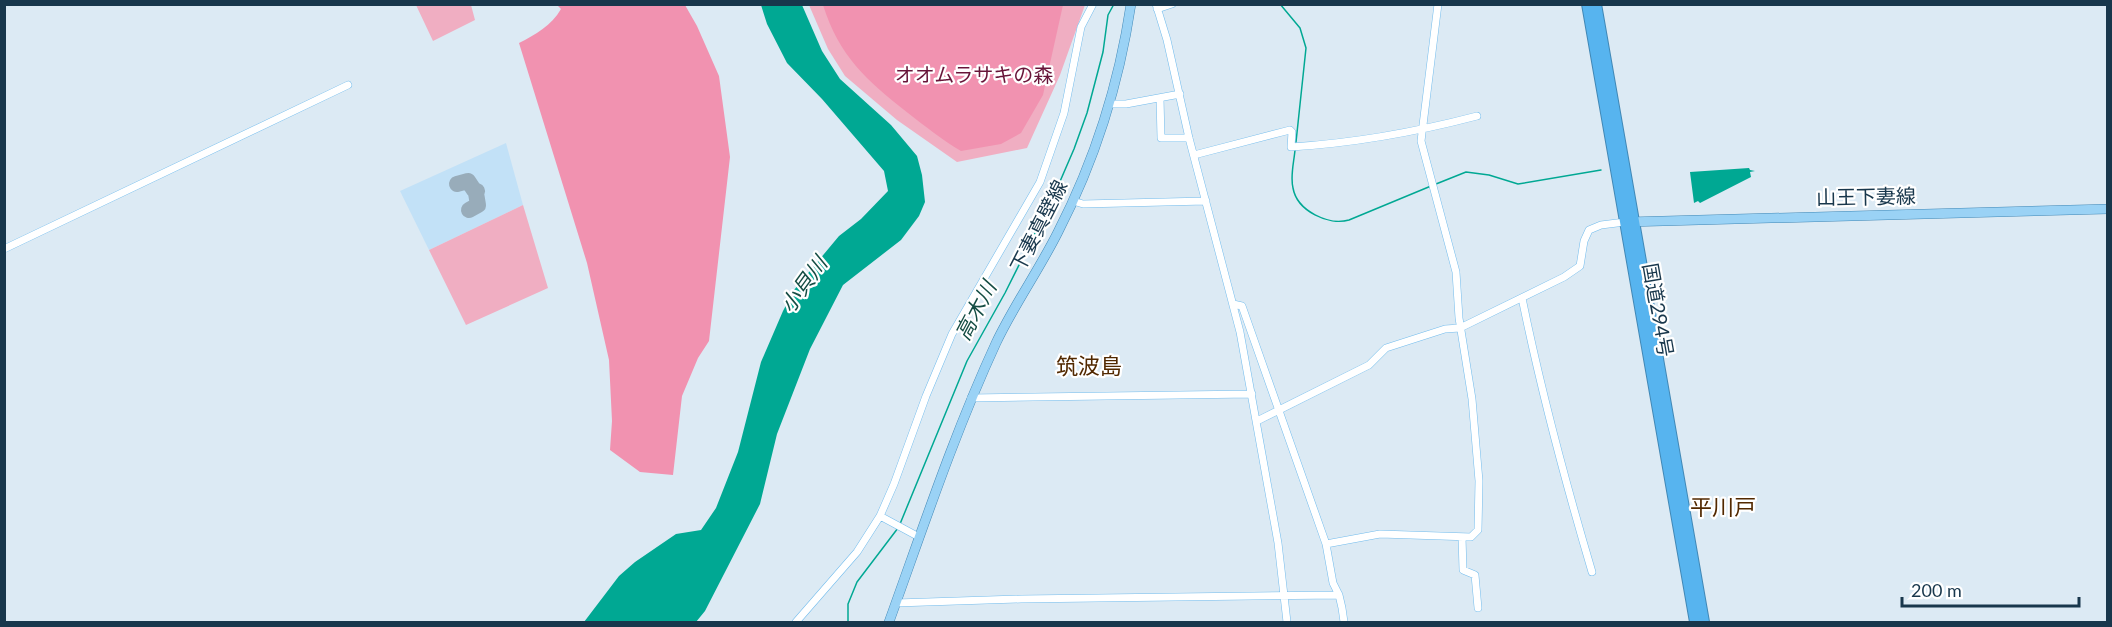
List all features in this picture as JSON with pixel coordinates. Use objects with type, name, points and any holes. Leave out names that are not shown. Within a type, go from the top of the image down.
[{"type":"highway","name":"国道294号","points":[[1587,4],[1704,622]]},
{"type":"highway","name":"国道294号","points":[[1596,4],[1695,622]]},
{"type":"main road","name":"下妻真壁線","points":[[889,622],[916,536],[971,398],[998,340],[1058,233],[1095,151],[1110,104],[1131,4]]},
{"type":"main road","name":"山王下妻線","points":[[1629,221],[2108,209]]},
{"type":"street","points":[[796,622],[857,552],[880,516],[952,334],[1040,182],[1064,113],[1081,27],[1092,4]]},
{"type":"street","points":[[1172,4],[1157,7],[1233,304],[1252,394],[1278,543],[1287,622]]},
{"type":"street","points":[[1326,544],[1380,534],[1471,537],[1478,530],[1479,481],[1472,399],[1460,328],[1456,272],[1421,141],[1438,4]]},
{"type":"street","points":[[4,249],[348,85]]},
{"type":"street","points":[[1110,104],[1126,104],[1179,94]]},
{"type":"street","points":[[1160,98],[1161,138],[1190,138]]},
{"type":"street","points":[[1194,155],[1290,130],[1295,147],[1422,130],[1477,116]]},
{"type":"street","points":[[1073,201],[1083,204],[1206,201]]},
{"type":"street","points":[[1257,421],[1369,364],[1386,348],[1445,329],[1460,328],[1576,270],[1580,266],[1584,241],[1589,230],[1629,221]]},
{"type":"street","points":[[1522,298],[1560,465],[1592,572]]},
{"type":"street","points":[[1233,304],[1242,306],[1280,410],[1326,544],[1333,583],[1339,595],[1344,622]]},
{"type":"street","points":[[971,398],[1252,394]]},
{"type":"street","points":[[880,516],[916,536]]},
{"type":"street","points":[[1462,537],[1463,570],[1475,575],[1479,608]]},
{"type":"street","points":[[896,603],[934,600],[1339,595]]},
{"type":"shaded area","points":[[506,143],[523,205],[429,250],[400,191]]},
{"type":"green space","name":"オオムラサキの森","points":[[823,4],[1063,5],[1043,95],[1021,133],[1001,144],[961,151],[940,138],[867,78],[837,39]]},
{"type":"green space","points":[[416,5],[471,5],[475,20],[433,41]]},
{"type":"green space","points":[[557,5],[685,5],[719,76],[730,157],[709,341],[698,358],[682,396],[673,475],[640,472],[610,450],[612,421],[609,360],[587,263],[519,43],[537,33],[553,20],[561,9]]},
{"type":"green space","name":"オオムラサキの森","points":[[809,5],[1085,5],[1060,75],[1027,148],[957,162],[897,120],[845,76],[828,49]]},
{"type":"green space","points":[[523,205],[548,288],[466,325],[429,250]]},
{"type":"water","name":"小貝川","points":[[761,5],[802,5],[822,51],[840,79],[891,125],[917,156],[925,202],[919,216],[901,240],[843,285],[810,349],[777,434],[760,504],[705,611],[696,622],[584,622],[619,576],[635,562],[676,534],[701,530],[716,508],[738,452],[761,362],[794,290],[839,236],[861,219],[888,191],[884,171],[822,99],[787,63],[767,24]]},
{"type":"water","points":[[1749,168],[1755,171],[1750,172],[1751,177],[1700,203],[1698,201],[1694,203],[1690,172]]},
{"type":"waterway","name":"高木川","points":[[900,524],[967,361],[1005,293],[1055,193],[1074,149],[1087,113],[1103,52],[1108,15],[1114,4]]},
{"type":"waterway","points":[[1280,4],[1300,28],[1306,48],[1296,142]]},
{"type":"waterway","points":[[1295,150],[1292,179],[1296,196],[1307,210],[1324,219],[1349,220],[1431,186]]},
{"type":"waterway","points":[[1436,184],[1466,172],[1489,175],[1518,184],[1601,170]]},
{"type":"waterway","name":"高木川","points":[[848,622],[848,604],[857,582],[898,528]]},
{"type":"taxiway","points":[[457,184],[468,181],[477,191],[478,205],[469,210]]},
{"type":"district","name":"筑波島","points":[[1089,366]]},
{"type":"district","name":"平川戸","points":[[1723,507]]}]
